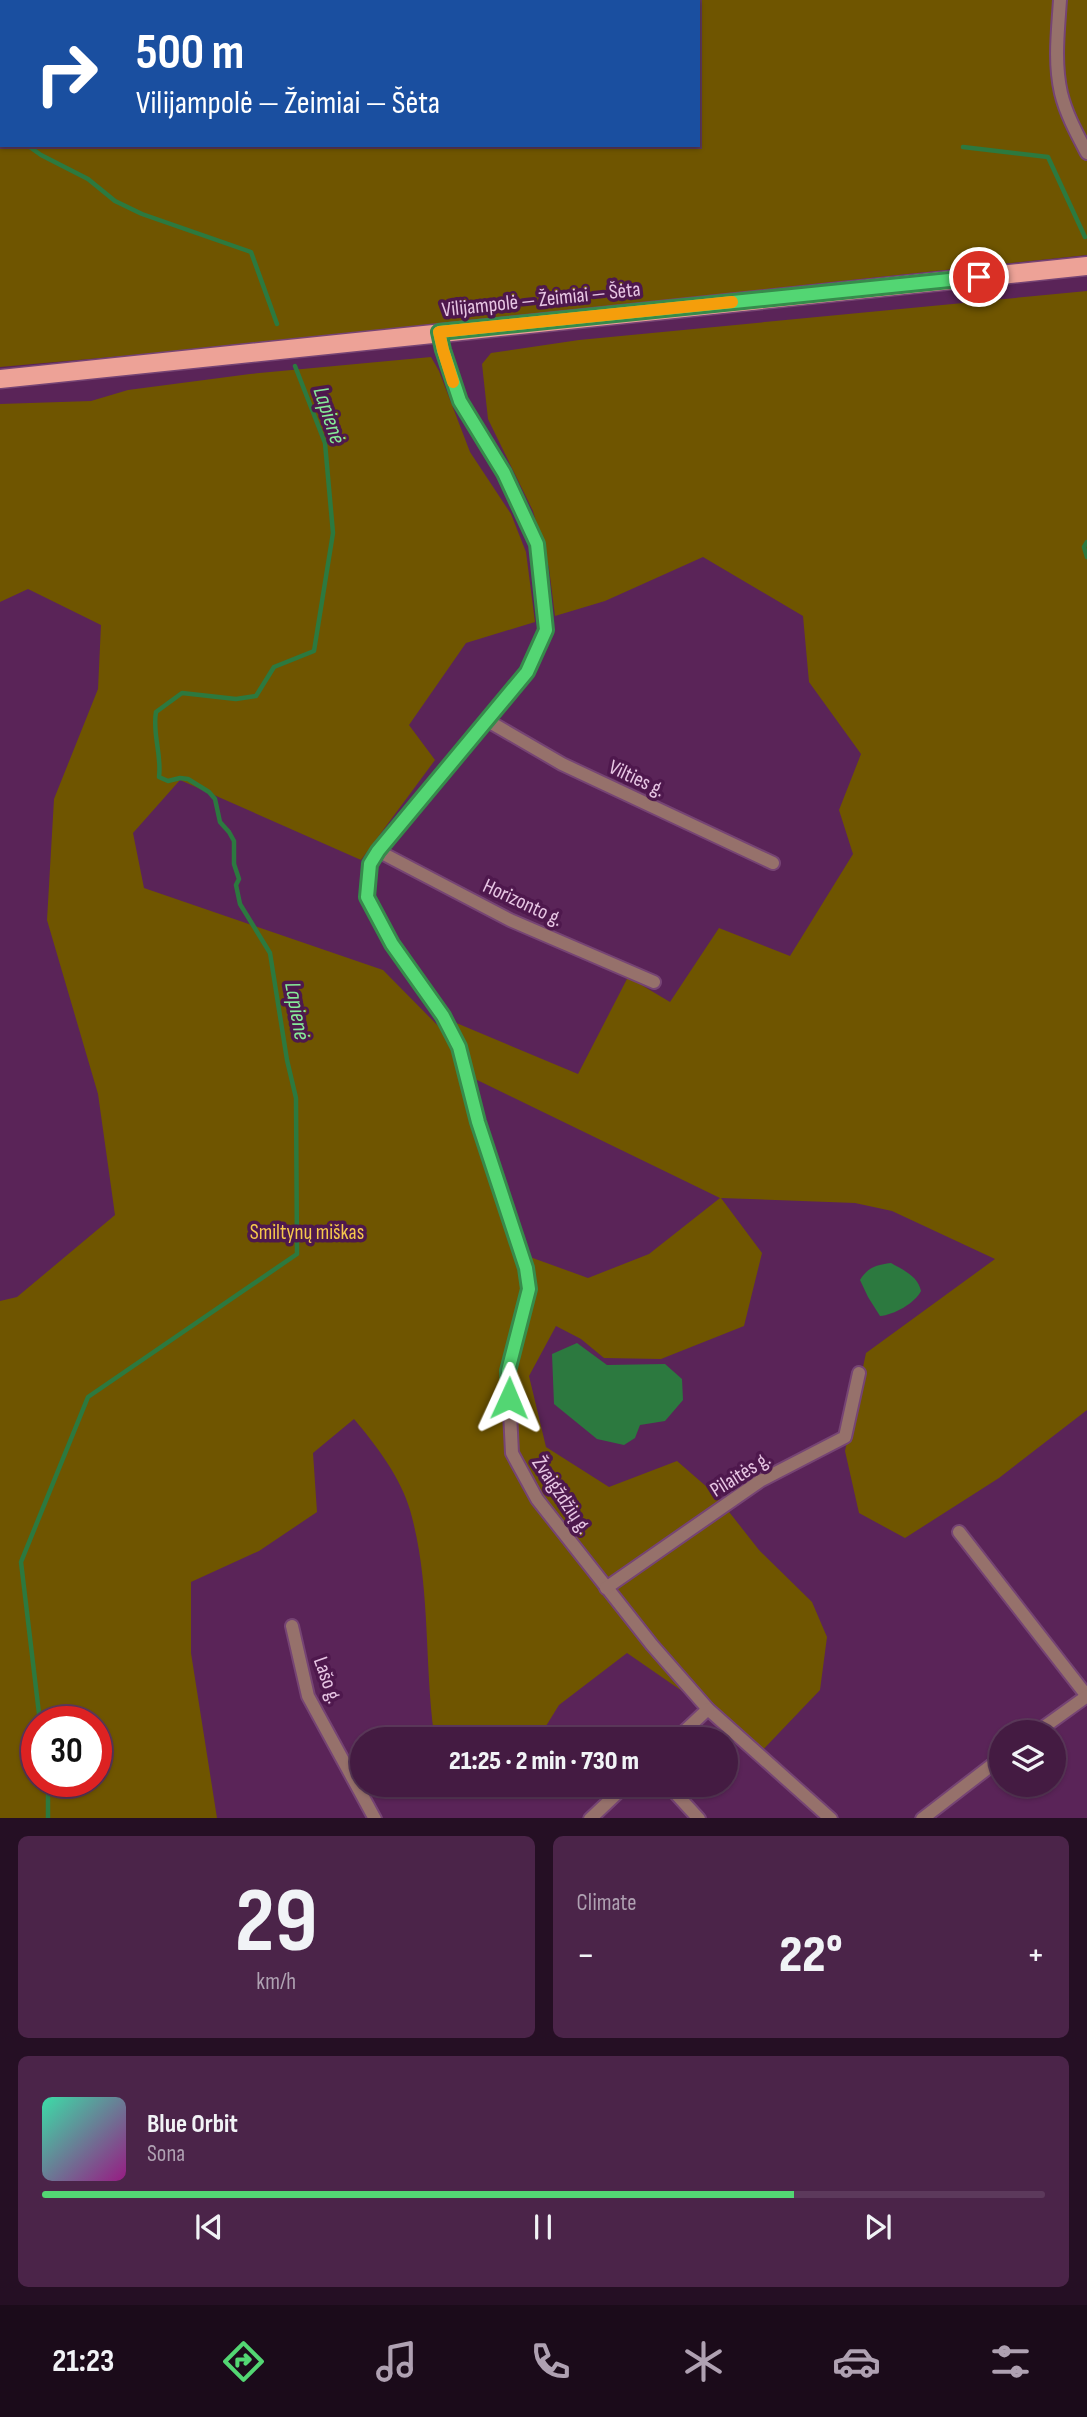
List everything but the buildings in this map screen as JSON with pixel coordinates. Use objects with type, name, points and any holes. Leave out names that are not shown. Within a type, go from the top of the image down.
[{"type":"main road","name":"Vilijampolė — Žeimiai — Šėta","points":[[0,379],[1087,266]]},
{"type":"street","points":[[1060,0],[1057,63],[1061,92],[1087,153]]},
{"type":"street","name":"Žvaigždžių g.","points":[[439,332],[460,401],[504,473],[537,544],[546,630],[527,672],[378,851],[370,864],[367,897],[392,944],[443,1016],[459,1047],[478,1122],[526,1268],[529,1289],[508,1371],[512,1453],[537,1499],[606,1588],[708,1709],[831,1818]]},
{"type":"street","name":"Vilties g.","points":[[488,721],[562,764],[773,863]]},
{"type":"street","name":"Horizonto g.","points":[[378,851],[510,920],[654,982]]},
{"type":"street","name":"Pilaitės g.","points":[[606,1588],[760,1481],[845,1437],[859,1373]]},
{"type":"street","points":[[959,1532],[1087,1696],[1054,1720]]},
{"type":"street","name":"Lašo g.","points":[[292,1626],[308,1696],[375,1818]]},
{"type":"street","points":[[689,1727],[708,1709]]},
{"type":"street","points":[[922,1818],[989,1767]]},
{"type":"street","points":[[590,1818],[613,1797]]},
{"type":"street","points":[[679,1797],[699,1818]]},
{"type":"green space","points":[[700,0],[1087,0],[1087,255],[223,347],[0,367],[0,147],[700,147]]},
{"type":"green space","name":"Smiltynų miškas","points":[[1087,291],[1087,1410],[999,1478],[905,1538],[859,1513],[845,1451],[866,1353],[995,1259],[892,1211],[855,1203],[721,1198],[762,1253],[744,1326],[661,1359],[604,1358],[581,1339],[556,1326],[529,1376],[546,1447],[609,1487],[677,1461],[715,1494],[759,1550],[812,1602],[827,1637],[820,1690],[759,1754],[738,1735],[738,1727],[728,1727],[708,1709],[627,1653],[559,1705],[545,1727],[433,1727],[421,1565],[410,1510],[394,1474],[354,1419],[313,1453],[317,1512],[259,1551],[191,1582],[191,1653],[217,1818],[0,1818],[0,1301],[17,1297],[115,1215],[98,1094],[47,920],[54,799],[98,689],[101,625],[28,589],[0,602],[0,404],[91,401],[128,390],[250,374],[431,357],[470,452],[511,514],[526,552],[535,622],[466,643],[409,725],[435,760],[361,860],[180,780],[133,833],[144,888],[383,970],[449,1037],[468,1105],[519,1261],[530,1257],[588,1278],[649,1254],[720,1198],[473,1078],[454,1022],[578,1074],[628,977],[670,1002],[719,928],[790,956],[853,854],[839,810],[861,754],[809,682],[803,616],[703,557],[605,601],[555,616],[549,568],[533,511],[488,419],[482,364],[491,353],[579,340]]},
{"type":"shaded area","points":[[891,1263],[913,1277],[921,1291],[904,1308],[880,1316],[860,1280],[873,1267]]},
{"type":"shaded area","points":[[577,1343],[607,1365],[665,1364],[682,1379],[683,1400],[665,1421],[640,1425],[635,1438],[624,1445],[597,1439],[554,1404],[552,1354]]},
{"type":"waterway","name":"Lapienė","points":[[30,147],[88,179],[115,201],[142,214],[251,252],[277,324]]},
{"type":"waterway","points":[[963,147],[1048,157],[1085,237]]},
{"type":"waterway","name":"Lapienė","points":[[38,1706],[21,1562],[88,1397],[297,1254],[296,1098],[287,1060],[270,953],[240,904],[236,885],[239,879],[234,864],[234,841],[220,822],[215,799],[188,779],[168,781],[159,777],[155,720],[156,712],[182,693],[236,699],[256,696],[274,667],[314,651],[333,533],[325,443],[295,366]]},
{"type":"waterway","points":[[1087,542],[1084,547],[1087,557]]},
{"type":"waterway","name":"Lapienė","points":[[48,1797],[48,1818]]},
{"type":"slow traffic","points":[[453,382],[439,332],[732,302]]},
{"type":"route","points":[[509,1398],[508,1371],[529,1289],[526,1268],[478,1122],[459,1047],[443,1016],[392,944],[367,897],[370,864],[378,851],[527,672],[546,630],[537,544],[504,473],[460,401],[439,332],[979,277]]}]
